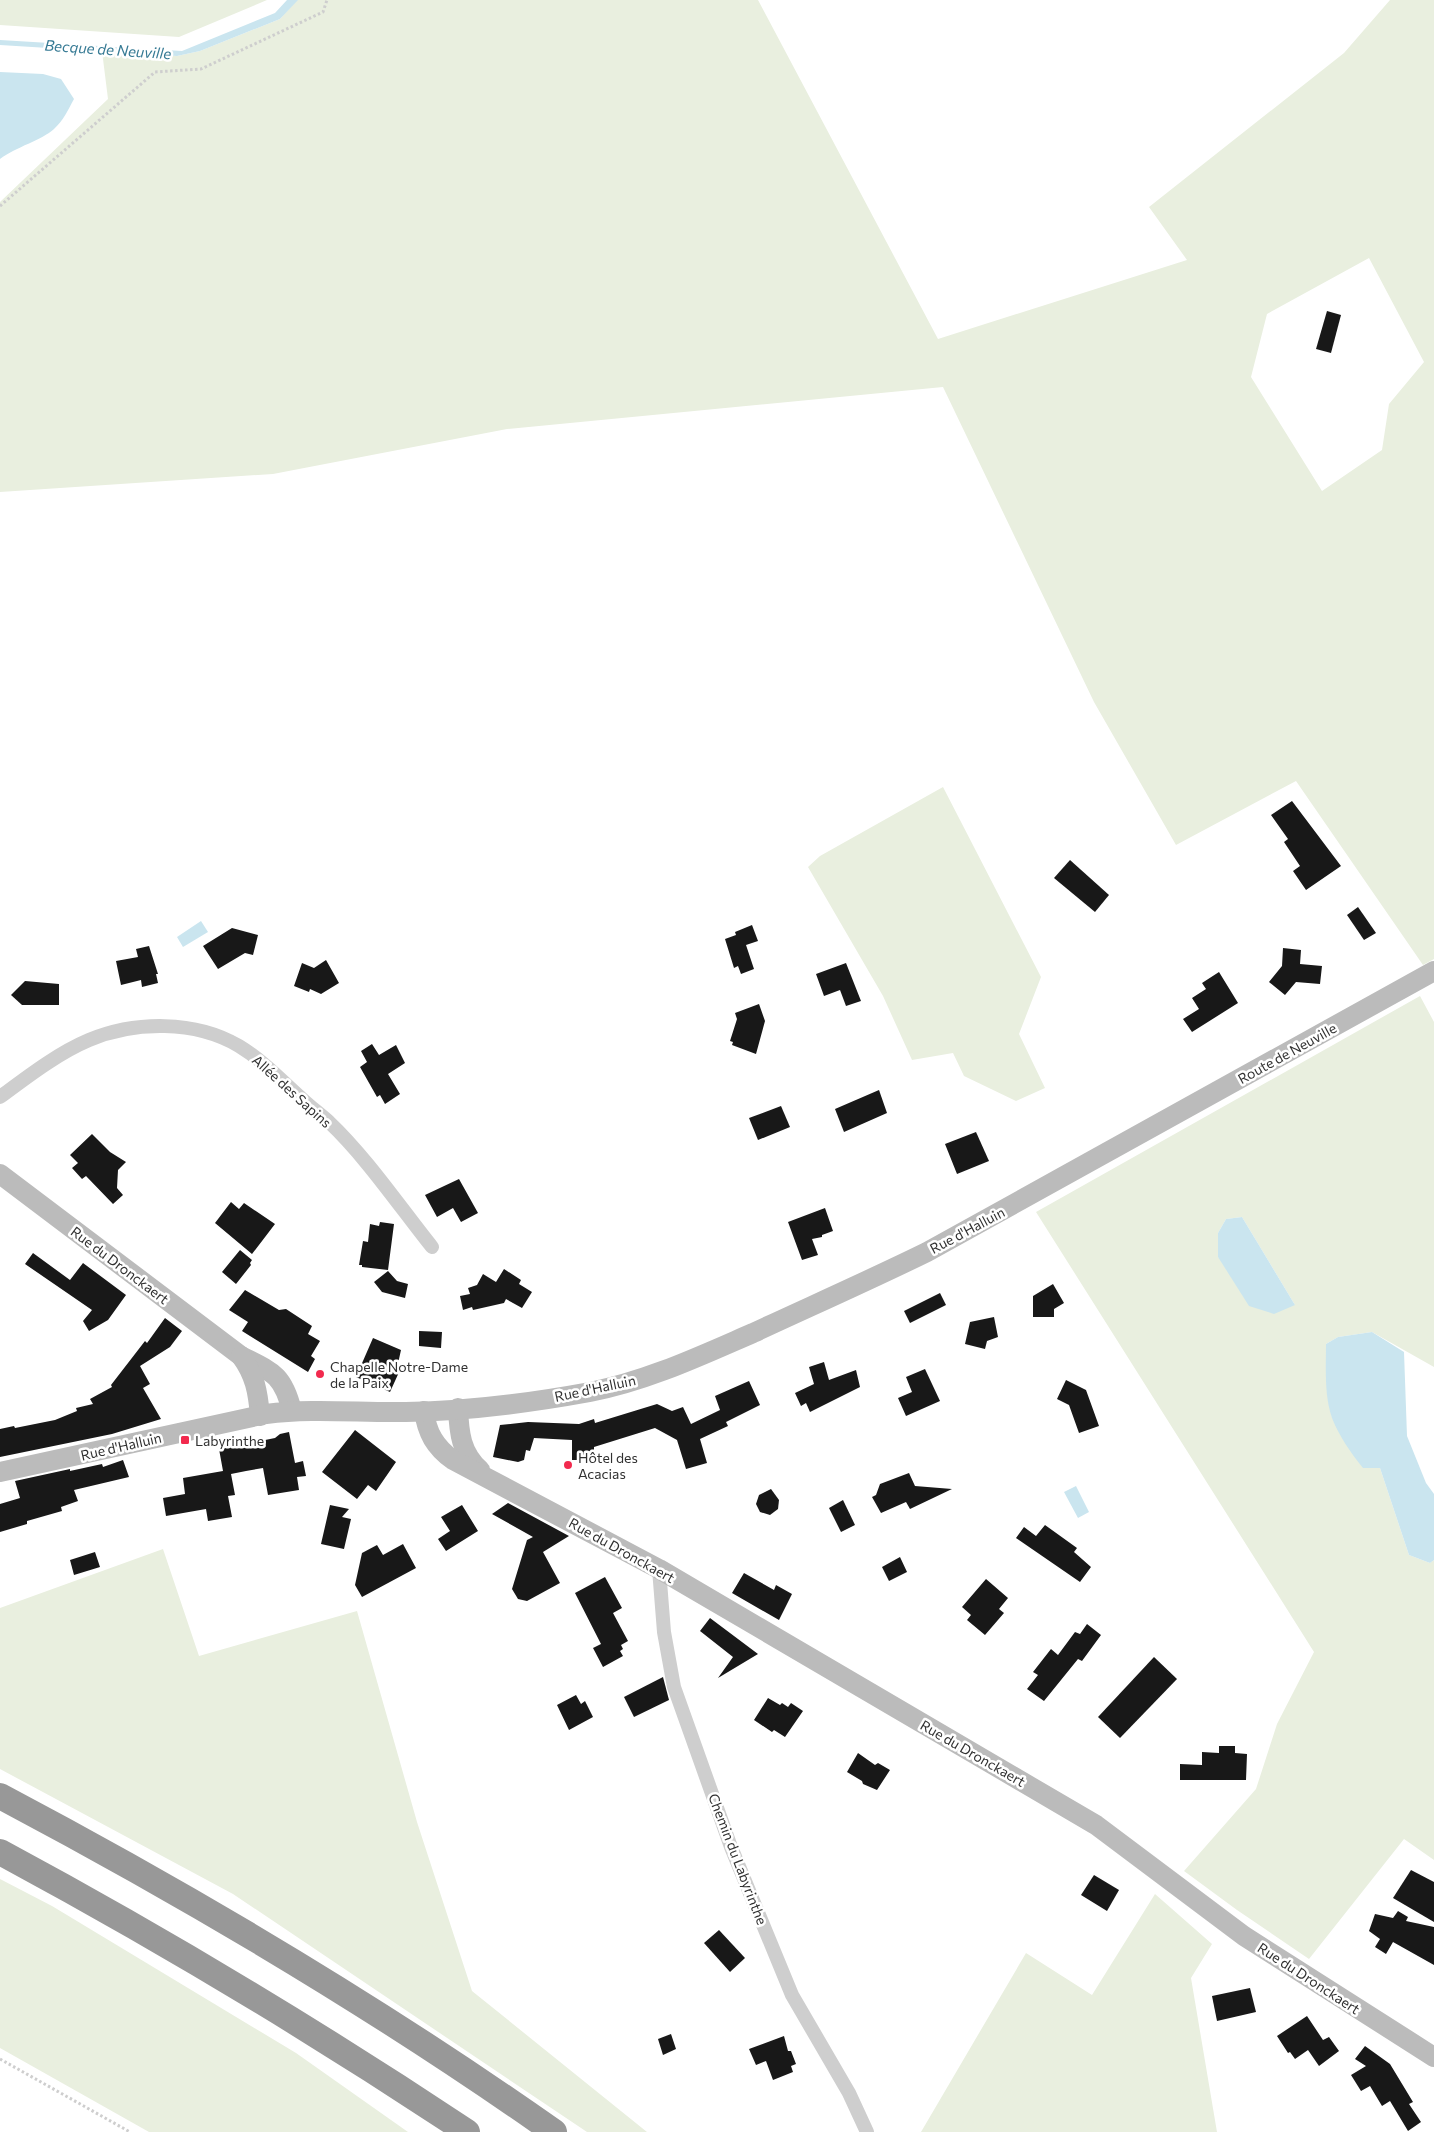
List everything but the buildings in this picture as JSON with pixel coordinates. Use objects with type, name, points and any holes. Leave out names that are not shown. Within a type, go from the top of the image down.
[{"type":"highway","points":[[0,1796],[125,1864],[291,1961],[413,2037],[554,2132]]},
{"type":"highway","points":[[0,1852],[247,1992],[383,2076],[467,2132]]},
{"type":"main road","name":"Route de Neuville","points":[[1141,1134],[1434,971]]},
{"type":"main road","name":"Rue d'Halluin","points":[[0,1472],[260,1416],[292,1411],[424,1411],[590,1392],[627,1382],[684,1362],[852,1289],[927,1252],[1141,1134]]},
{"type":"main road","name":"Rue du Dronckaert","points":[[0,1174],[240,1356],[250,1367],[255,1381],[260,1416]]},
{"type":"main road","name":"Rue du Dronckaert","points":[[240,1356],[265,1367],[279,1378],[287,1393],[292,1411]]},
{"type":"main road","name":"Rue du Dronckaert","points":[[458,1408],[463,1449],[470,1460],[492,1479]]},
{"type":"main road","name":"Rue du Dronckaert","points":[[424,1411],[431,1438],[442,1452],[476,1473],[492,1479],[659,1570],[1096,1825],[1244,1936],[1434,2057]]},
{"type":"street","name":"Allée des Sapins","points":[[0,1097],[66,1052],[103,1035],[135,1028],[152,1027],[183,1028],[210,1034],[237,1045],[263,1062],[329,1122],[432,1247]]},
{"type":"street","name":"Chemin du Labyrinthe","points":[[659,1570],[664,1632],[674,1687],[732,1847],[792,1995],[849,2093],[867,2132]]},
{"type":"path","points":[[0,206],[155,72],[201,69],[323,12],[327,0]]},
{"type":"path","points":[[0,2059],[130,2132]]},
{"type":"green space","points":[[0,0],[267,0],[179,37],[0,25]]},
{"type":"green space","points":[[297,0],[758,0],[938,339],[1187,260],[1149,207],[1344,53],[1390,0],[1434,0],[1434,959],[1423,965],[1296,781],[1176,845],[1094,702],[943,387],[507,429],[273,474],[0,492],[0,202],[108,99],[102,51],[177,56],[200,51],[280,19]],"holes":[[[1369,258],[1424,362],[1389,404],[1382,450],[1322,491],[1251,377],[1267,314]]]},
{"type":"green space","points":[[943,787],[1041,977],[1019,1034],[1045,1088],[1016,1101],[964,1076],[953,1053],[912,1060],[883,996],[808,867],[820,856]]},
{"type":"green space","points":[[1420,996],[1434,1022],[1434,1367],[1372,1332],[1338,1337],[1326,1344],[1326,1375],[1332,1417],[1380,1468],[1409,1555],[1430,1563],[1434,1560],[1434,1860],[1404,1839],[1309,1959],[1184,1871],[1256,1789],[1277,1724],[1314,1652],[1036,1212]],"holes":[[[1242,1217],[1295,1305],[1218,1257],[1218,1233],[1226,1219]]]},
{"type":"green space","points":[[163,1549],[199,1656],[357,1611],[417,1822],[472,1991],[647,2132],[587,2132],[233,1894],[0,1769],[0,1608]]},
{"type":"green space","points":[[0,1879],[52,1906],[296,2053],[408,2132],[149,2132],[0,2048]]},
{"type":"green space","points":[[1155,1894],[1212,1944],[1191,1978],[1217,2132],[921,2132],[1026,1953],[1092,1995]]},
{"type":"water","name":"Becque de Neuville","points":[[287,0],[298,0],[280,19],[200,51],[177,56],[0,45],[0,40],[182,51],[275,13]]},
{"type":"water","points":[[0,72],[43,74],[61,79],[74,99],[63,119],[54,129],[43,137],[0,159]]},
{"type":"water","points":[[201,921],[208,932],[183,947],[177,937]]},
{"type":"water","points":[[1242,1217],[1295,1305],[1274,1314],[1249,1306],[1218,1257],[1218,1233],[1226,1219]]},
{"type":"water","points":[[1372,1332],[1404,1352],[1407,1436],[1426,1483],[1434,1494],[1434,1560],[1430,1563],[1409,1555],[1380,1468],[1363,1468],[1342,1438],[1329,1409],[1326,1381],[1326,1344],[1338,1337]]},
{"type":"water","points":[[1076,1486],[1089,1512],[1078,1518],[1064,1492]]},
{"type":"place","name":"Chapelle Notre-Dame de la Paix","points":[[320,1374]]},
{"type":"place","name":"Labyrinthe","points":[[185,1440]]},
{"type":"place","name":"Hôtel des Acacias","points":[[568,1465]]}]
